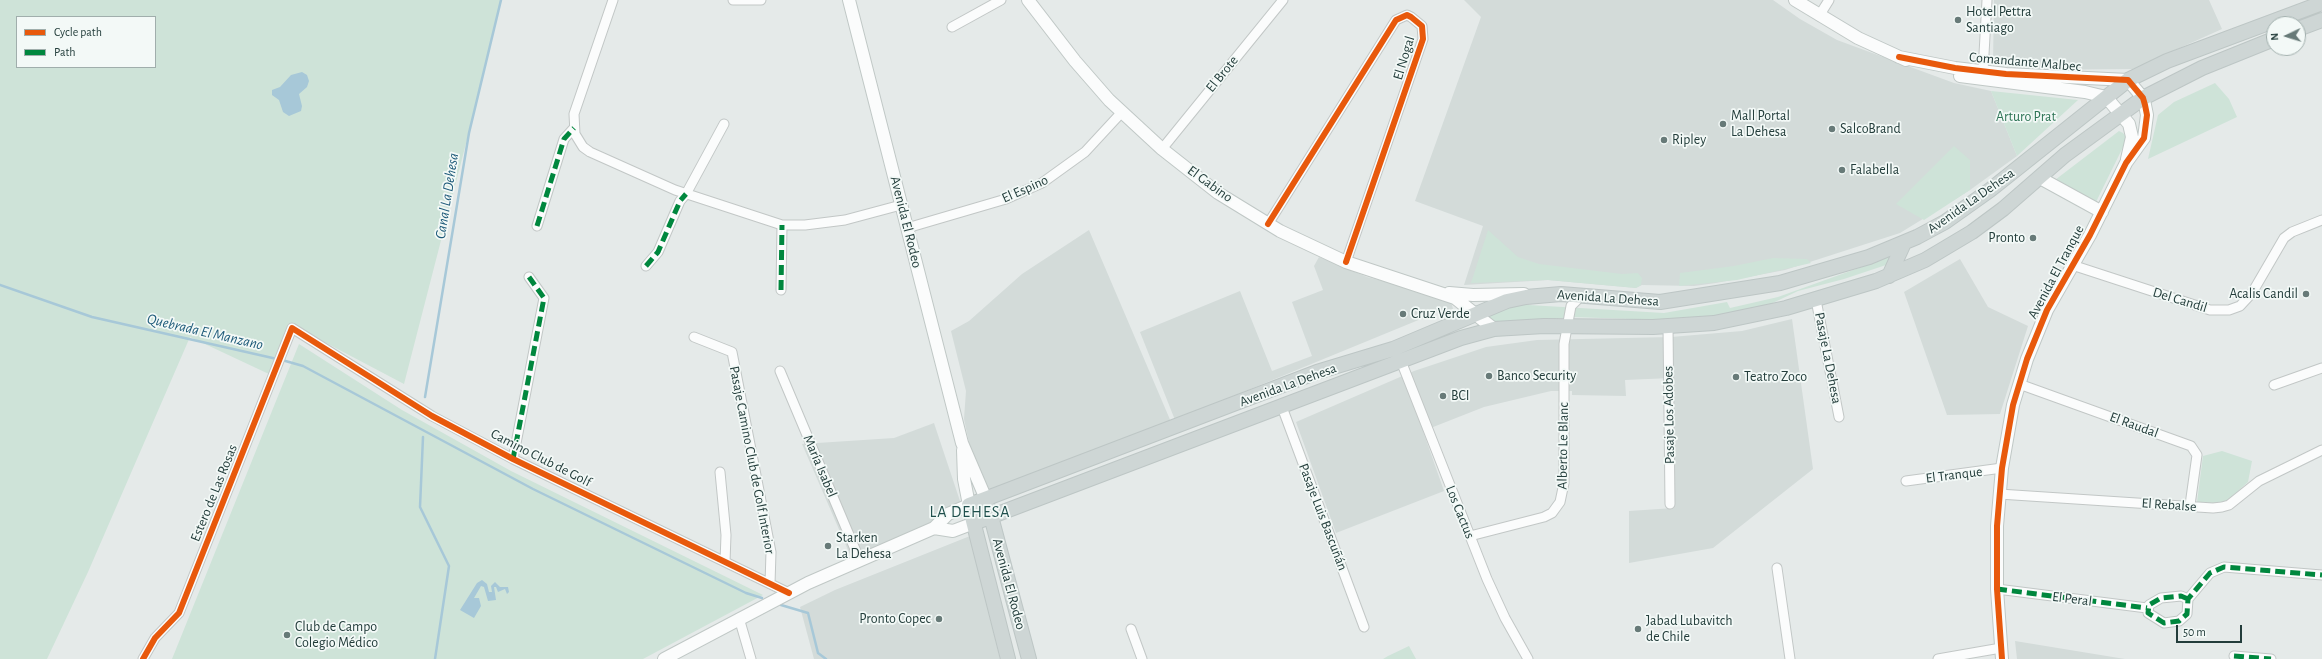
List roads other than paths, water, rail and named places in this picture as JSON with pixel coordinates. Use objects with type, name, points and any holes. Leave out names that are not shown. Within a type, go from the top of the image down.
[{"type":"main road","name":"Avenida El Rodeo","points":[[849,0],[962,443],[986,499],[1029,659]]},
{"type":"main road","name":"El Gabino","points":[[1028,0],[1084,72],[1122,112],[1162,149],[1218,193],[1268,224],[1346,262],[1444,293],[1455,298],[1494,329]]},
{"type":"main road","name":"Comandante Malbec","points":[[1795,0],[1819,16],[1858,38],[1900,57],[1958,76],[2085,92],[2106,97]]},
{"type":"main road","name":"Avenida La Dehesa","points":[[664,659],[788,593],[934,528],[948,514],[1317,372],[1393,349],[1475,313],[1507,301],[1552,294],[1660,302],[1780,283],[1823,272],[1904,243],[1945,222],[1990,190],[2128,80],[2172,58],[2322,3]]},
{"type":"main road","points":[[2306,26],[2322,20]]},
{"type":"main road","name":"Avenida La Dehesa","points":[[934,528],[953,531],[1401,360],[1461,338],[1494,329],[1566,325],[1668,327],[1738,319],[1816,300],[1889,276],[1925,260],[1956,243],[1988,221],[2090,136],[2142,98],[2202,68],[2266,42]]},
{"type":"main road","name":"Comandante Malbec","points":[[1900,57],[1983,72],[2039,77],[2128,80]]},
{"type":"main road","points":[[2128,80],[2142,98]]},
{"type":"main road","points":[[2106,97],[2122,113]]},
{"type":"main road","name":"Avenida El Tranque","points":[[2002,653],[1997,589],[1999,494],[2009,426],[2019,384],[2047,310],[2102,212],[2126,163],[2144,138],[2147,115],[2142,98]]},
{"type":"main road","name":"Avenida El Tranque","points":[[2122,113],[2132,132],[2126,163]]},
{"type":"main road","points":[[2040,178],[2102,212]]},
{"type":"main road","points":[[1889,276],[1904,243]]},
{"type":"main road","name":"El Gabino","points":[[1444,293],[1473,295],[1552,294]]},
{"type":"main road","name":"Avenida El Rodeo","points":[[962,443],[964,479],[1008,659]]},
{"type":"main road","points":[[996,610],[1000,602],[1006,600],[1016,610]]},
{"type":"street","points":[[613,0],[577,104],[574,128],[580,143],[590,152],[686,194],[782,225],[805,225],[845,220],[901,206]]},
{"type":"street","points":[[733,0],[761,0]]},
{"type":"street","points":[[952,27],[1001,0]]},
{"type":"street","name":"El Brote","points":[[1162,149],[1283,0]]},
{"type":"street","points":[[1819,16],[1829,0]]},
{"type":"street","name":"Comandante Malbec","points":[[1983,72],[1987,0]]},
{"type":"street","name":"El Nogal","points":[[1268,224],[1396,20],[1407,15],[1422,26],[1423,39],[1346,262]]},
{"type":"street","name":"El Espino","points":[[907,228],[1006,199],[1042,183],[1082,155],[1122,112]]},
{"type":"street","points":[[646,266],[658,252],[680,201],[686,194],[724,124]]},
{"type":"street","points":[[537,226],[564,139],[574,128]]},
{"type":"street","name":"Del Candil","points":[[2072,265],[2210,310],[2229,310],[2240,306],[2252,293],[2284,238],[2292,232],[2322,220]]},
{"type":"street","points":[[781,290],[782,225]]},
{"type":"street","points":[[513,459],[544,298],[529,277]]},
{"type":"street","name":"Alberto Le Blanc","points":[[1470,536],[1544,517],[1552,513],[1560,502],[1564,483],[1564,344],[1566,325],[1571,306],[1581,296]]},
{"type":"street","name":"Pasaje La Dehesa","points":[[1816,300],[1839,417]]},
{"type":"street","name":"Pasaje Los Adobes","points":[[1668,327],[1670,504]]},
{"type":"street","name":"Camino Club de Golf","points":[[292,328],[432,416],[513,459],[788,593]]},
{"type":"street","name":"Estero de Las Rosas","points":[[143,659],[155,638],[179,613],[292,328]]},
{"type":"street","name":"Pasaje Camino Club de Golf Interior","points":[[694,337],[732,352],[771,552],[770,584]]},
{"type":"street","name":"Los Cactus","points":[[1401,360],[1494,596],[1528,659]]},
{"type":"street","points":[[2274,385],[2322,368]]},
{"type":"street","name":"María Isabel","points":[[780,371],[860,561]]},
{"type":"street","name":"El Raudal","points":[[2019,384],[2191,446],[2197,455],[2190,506]]},
{"type":"street","name":"Pasaje Luis Bascuñán","points":[[1282,406],[1364,627]]},
{"type":"street","name":"El Rebalse","points":[[1999,494],[2213,508],[2229,505],[2259,481],[2322,450]]},
{"type":"street","name":"El Tranque","points":[[1906,481],[2002,468]]},
{"type":"street","points":[[720,472],[726,535],[725,562]]},
{"type":"street","points":[[2188,599],[2181,596],[2170,596],[2151,602],[2147,608],[2152,617],[2170,624],[2178,621],[2186,614],[2188,599],[2210,573],[2224,567],[2322,575]]},
{"type":"street","points":[[1777,568],[1790,659]]},
{"type":"street","name":"El Peral","points":[[1997,589],[2147,608]]},
{"type":"street","points":[[739,618],[751,659]]},
{"type":"street","points":[[1131,629],[1142,659]]},
{"type":"street","points":[[1938,659],[2002,653]]},
{"type":"street","points":[[2234,656],[2270,659]]},
{"type":"water","points":[[302,72],[307,75],[309,81],[307,87],[299,94],[302,106],[301,111],[289,116],[283,112],[279,100],[272,95],[272,90],[280,87],[291,75]]},
{"type":"water","points":[[482,580],[487,584],[489,592],[492,592],[491,586],[495,582],[500,587],[508,587],[509,592],[507,594],[505,589],[498,592],[496,587],[494,587],[496,600],[488,601],[484,587],[481,586],[474,598],[479,598],[481,606],[474,618],[460,610],[477,583]]},
{"type":"waterway","name":"Canal La Dehesa","points":[[425,397],[469,133],[501,0]]},
{"type":"waterway","name":"Quebrada El Manzano","points":[[0,285],[92,317],[277,359]]},
{"type":"waterway","name":"Quebrada El Manzano","points":[[282,360],[303,366],[533,489],[746,593],[762,598]]},
{"type":"waterway","name":"Canal La Dehesa","points":[[423,437],[420,507],[449,566],[435,659]]},
{"type":"waterway","name":"Quebrada El Manzano","points":[[781,605],[808,613],[818,653],[826,659]]},
{"type":"place","name":"Hotel Pettra Santiago","points":[[1958,20]]},
{"type":"place","name":"Mall Portal La Dehesa","points":[[1723,124]]},
{"type":"place","name":"SalcoBrand","points":[[1832,129]]},
{"type":"place","name":"Ripley","points":[[1664,140]]},
{"type":"place","name":"Falabella","points":[[1842,170]]},
{"type":"place","name":"Pronto","points":[[2033,238]]},
{"type":"place","name":"Acalis Candil","points":[[2306,294]]},
{"type":"place","name":"Cruz Verde","points":[[1403,314]]},
{"type":"place","name":"Banco Security","points":[[1489,376]]},
{"type":"place","name":"Teatro Zoco","points":[[1736,377]]},
{"type":"place","name":"BCI","points":[[1443,396]]},
{"type":"place","name":"Starken La Dehesa","points":[[828,546]]},
{"type":"place","name":"Pronto Copec","points":[[939,619]]},
{"type":"place","name":"Jabad Lubavitch de Chile","points":[[1638,629]]},
{"type":"place","name":"Club de Campo Colegio Médico","points":[[287,635]]},
{"type":"district","name":"LA DEHESA","points":[[970,512]]},
{"type":"park label","name":"Arturo Prat","points":[[2026,117]]}]
